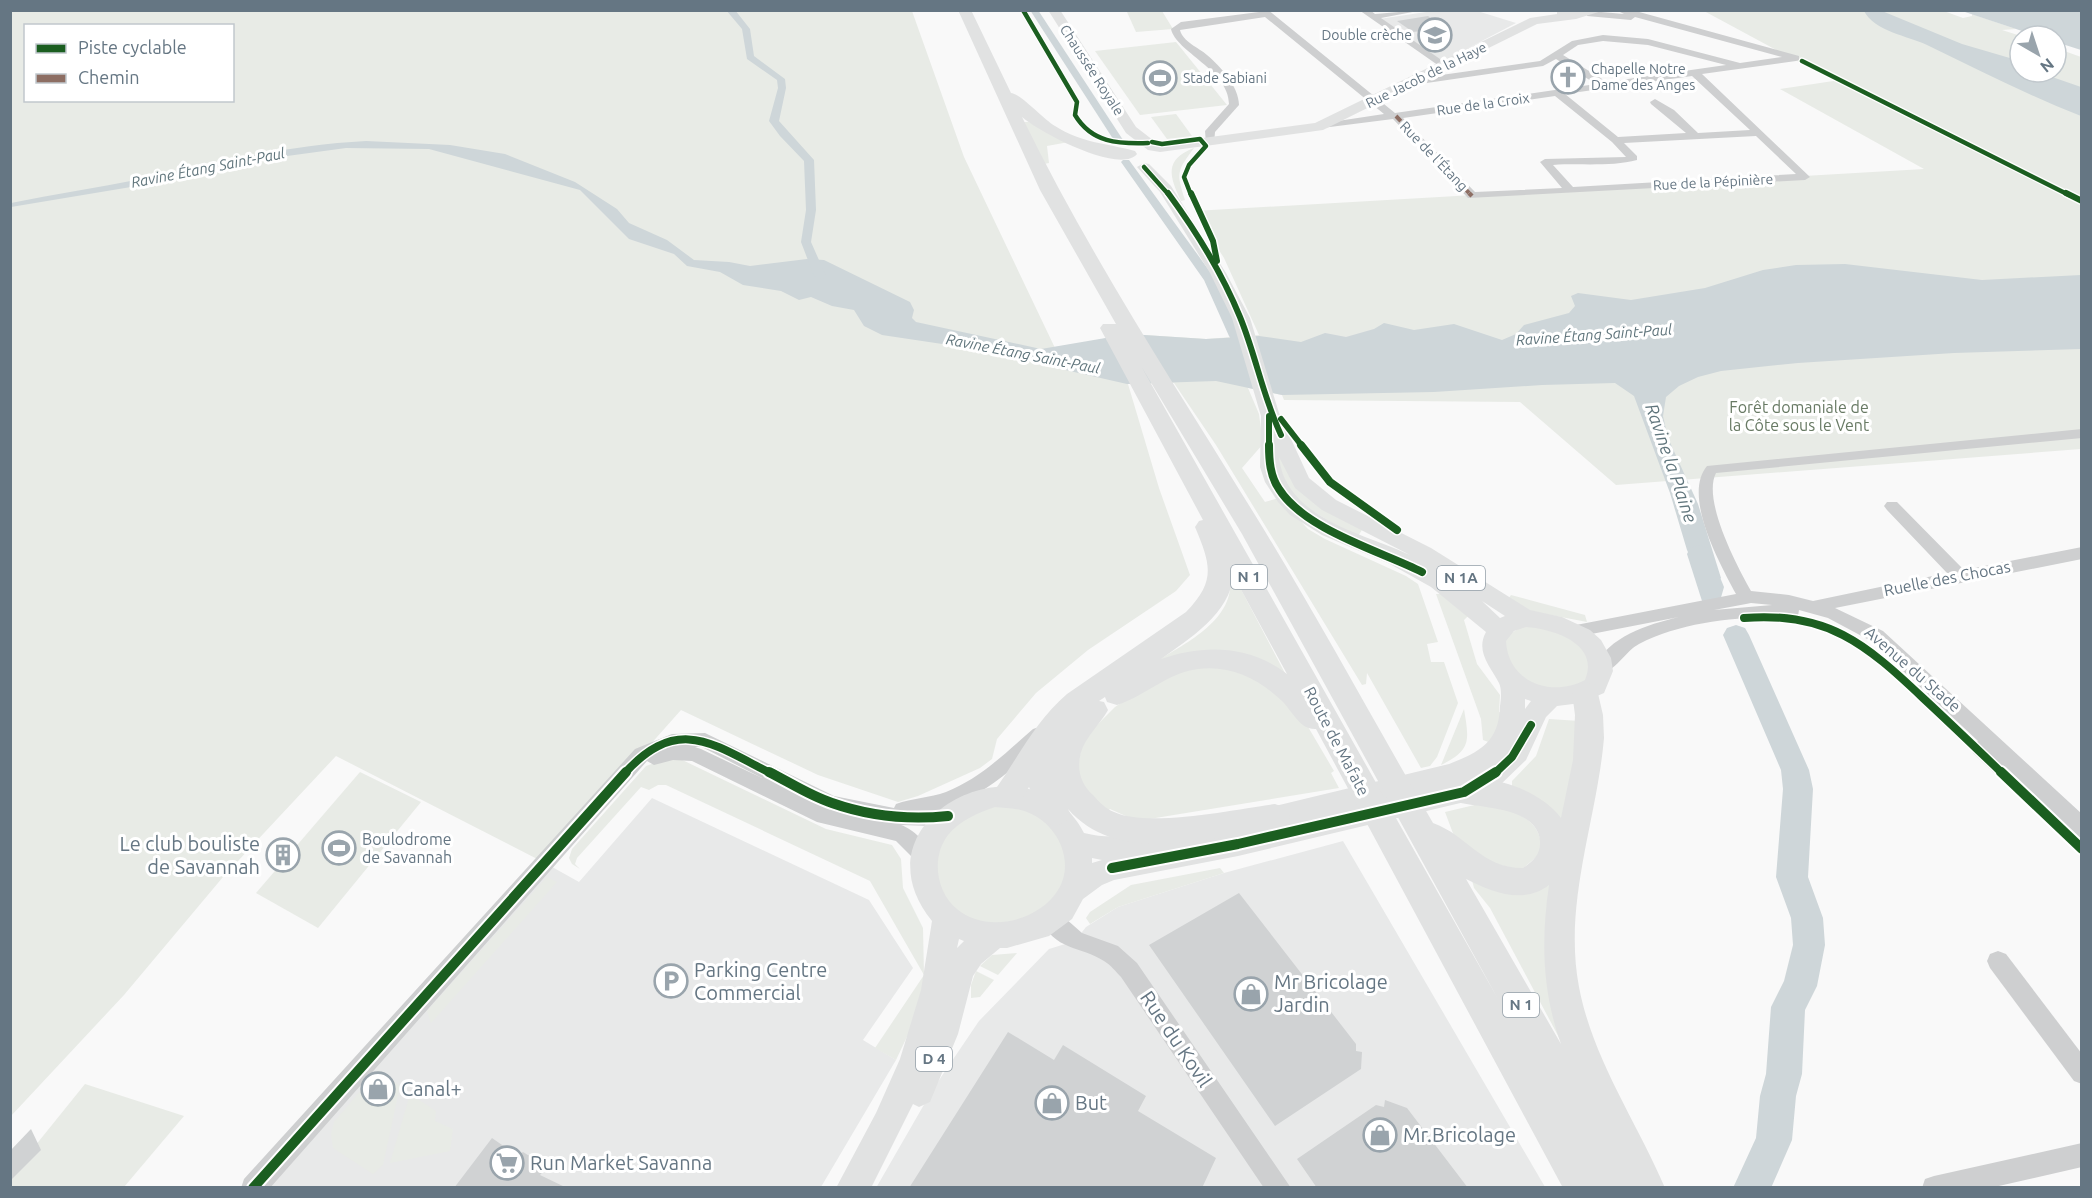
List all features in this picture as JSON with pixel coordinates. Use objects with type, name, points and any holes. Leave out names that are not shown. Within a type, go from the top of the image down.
[{"type":"highway","points":[[954,10],[1013,147],[1059,241]]},
{"type":"highway","name":"N 1","points":[[964,10],[1049,190],[1115,321]]},
{"type":"highway","points":[[997,78],[1024,113],[1041,125],[1092,148],[1131,152]]},
{"type":"highway","name":"N 1","points":[[1076,271],[1115,321]]},
{"type":"highway","name":"Route de Mafate","points":[[1115,321],[1142,390],[1272,618],[1350,767],[1584,1188]]},
{"type":"highway","name":"Route de Mafate","points":[[1115,321],[1178,411],[1254,534],[1623,1188]]},
{"type":"highway","points":[[1007,796],[1029,758],[1061,716],[1193,620],[1214,598],[1221,573],[1218,554],[1174,446]]},
{"type":"highway","points":[[1055,813],[1043,790],[1040,774],[1045,761],[1065,734],[1094,710],[1140,678],[1192,659],[1218,656],[1252,665],[1281,683],[1309,713],[1350,767]]},
{"type":"highway","points":[[1594,680],[1590,747],[1566,873],[1560,950],[1562,986],[1572,1029],[1619,1137],[1646,1188]]},
{"type":"highway","points":[[1094,710],[1069,743],[1063,761],[1067,782],[1076,796],[1105,822],[1137,830],[1182,829],[1275,817]]},
{"type":"highway","points":[[1419,824],[1455,856],[1501,880],[1529,882],[1548,868],[1556,846],[1554,831],[1545,818],[1522,802],[1501,795],[1464,792]]},
{"type":"main road","name":"Chaussée Royale","points":[[1054,10],[1131,130],[1164,155]]},
{"type":"main road","name":"Rue Jacob de la Haye","points":[[1534,21],[1544,10]]},
{"type":"main road","points":[[1557,10],[1576,15],[1594,12]]},
{"type":"main road","name":"Rue Jacob de la Haye","points":[[1318,127],[1534,21],[1576,15]]},
{"type":"main road","name":"Rue de la Croix","points":[[1164,155],[1204,143],[1318,127]]},
{"type":"main road","name":"Chaussée Royale","points":[[1131,130],[1131,152]]},
{"type":"main road","points":[[1131,152],[1164,155],[1144,167],[1133,163],[1131,152]]},
{"type":"main road","name":"N 1A","points":[[1164,155],[1166,189]]},
{"type":"main road","name":"N 1A","points":[[1144,167],[1166,189],[1218,273],[1241,318],[1267,406],[1281,435],[1294,472],[1317,496],[1346,515],[1424,553],[1525,618]]},
{"type":"main road","name":"N 1A","points":[[1267,406],[1271,473],[1275,483],[1293,503],[1331,531],[1422,572],[1472,604],[1499,630]]},
{"type":"main road","points":[[1525,618],[1551,620],[1576,631],[1594,648],[1594,680],[1564,698],[1536,693],[1511,680],[1498,664],[1493,649],[1499,630],[1514,621],[1525,618]]},
{"type":"main road","points":[[1076,842],[1111,850],[1131,849],[1275,817],[1451,774],[1481,764],[1508,737],[1515,707],[1511,680]]},
{"type":"main road","points":[[1074,890],[1080,866],[1076,842],[1064,822],[1055,813],[1033,801],[1007,796],[976,801],[948,816],[932,833],[923,855],[922,868],[928,896],[947,918],[969,931],[995,935],[1024,932],[1050,918],[1064,905],[1074,890],[1092,876],[1112,868],[1238,844],[1464,792],[1489,779],[1517,753],[1536,711],[1550,697]]},
{"type":"main road","name":"D 4","points":[[852,1188],[888,1126],[920,1051],[936,993],[947,918]]},
{"type":"main road","name":"D 4","points":[[867,1188],[902,1126],[935,1057],[957,974],[966,958],[977,946],[995,935]]},
{"type":"street","points":[[1363,10],[1443,67],[1458,74]]},
{"type":"street","points":[[1374,17],[1419,10]]},
{"type":"street","name":"Rue de la Croix","points":[[1318,127],[1796,58],[1649,20],[1620,10]]},
{"type":"street","points":[[1204,143],[1210,131],[1234,105],[1234,93],[1204,57],[1177,37],[1175,28],[1181,25],[1264,12]]},
{"type":"street","name":"Rue de l'Étang","points":[[1264,12],[1372,101],[1394,116],[1472,196]]},
{"type":"street","name":"Rue de la Croix","points":[[1594,12],[1649,20]]},
{"type":"street","points":[[1413,82],[1543,63],[1558,56],[1575,43],[1589,39],[1626,39],[1743,67]]},
{"type":"street","points":[[1558,56],[1606,86]]},
{"type":"street","name":"Rue de la Pépinière","points":[[1472,196],[1805,177],[1696,74]]},
{"type":"street","points":[[1558,94],[1616,140],[1633,158],[1618,162],[1602,159],[1545,162],[1569,190]]},
{"type":"street","points":[[1655,102],[1695,136]]},
{"type":"street","points":[[1616,140],[1758,133]]},
{"type":"street","points":[[1746,598],[1716,540],[1705,483],[1712,469],[2082,433]]},
{"type":"street","points":[[1892,506],[1961,577]]},
{"type":"street","name":"Ruelle des Chocas","points":[[1814,607],[1857,596],[2082,553]]},
{"type":"street","name":"Avenue du Stade","points":[[1576,631],[1746,598],[1789,601],[1814,607],[1846,619],[1876,636],[2082,827]]},
{"type":"street","name":"Avenue du Stade","points":[[1594,680],[1617,649],[1659,629],[1745,612],[1775,610],[1814,617],[1862,638],[2082,844]]},
{"type":"street","points":[[874,813],[922,808],[972,787],[997,773],[1061,716]]},
{"type":"street","points":[[253,1188],[642,754],[664,742],[687,738],[722,747],[830,803],[905,818],[948,816]]},
{"type":"street","points":[[625,775],[652,757],[674,752],[694,754],[824,816],[902,834],[923,855]]},
{"type":"street","name":"Rue du Kovil","points":[[1050,918],[1076,941],[1111,952],[1129,970],[1279,1188]]},
{"type":"street","points":[[1998,961],[2082,1072]]},
{"type":"street","points":[[1934,1188],[2082,1155]]},
{"type":"shaded area","points":[[1474,10],[1516,23],[1442,62],[1379,19],[1433,11]]},
{"type":"shaded area","name":"Parking Centre Commercial","points":[[652,798],[869,900],[913,968],[863,1040],[896,1060],[821,1187],[265,1188],[545,863],[579,882]]},
{"type":"shaded area","points":[[1343,841],[1545,1187],[876,1188],[933,1089],[979,1021],[1049,949],[1075,941],[1086,927],[1118,907],[1224,873]]},
{"type":"green space","name":"Forêt domaniale de la Côte sous le Vent","points":[[1941,10],[1963,18],[1972,16],[1972,14],[2008,26],[2008,30],[2002,30],[2008,32],[2008,84],[2068,84],[2068,52],[2081,57],[2081,449],[1616,485],[1520,402],[1284,400],[1282,395],[1248,388],[1259,414],[1263,444],[1242,468],[1265,502],[1279,498],[1308,529],[1418,584],[1438,642],[1427,644],[1431,662],[1444,662],[1458,703],[1437,757],[1430,766],[1421,768],[1367,673],[1366,684],[1362,685],[1216,445],[1174,383],[1128,384],[1159,488],[1190,575],[1176,591],[1088,650],[1036,693],[997,739],[992,759],[980,768],[918,796],[898,802],[818,775],[681,710],[545,863],[336,756],[223,877],[124,995],[11,1116],[11,11],[912,11],[964,157],[1055,348],[1129,334],[1206,339],[1259,335],[1224,258],[1194,211],[1924,169],[1780,89],[1840,80],[1795,60],[1704,11]]},
{"type":"green space","points":[[1162,11],[1173,29],[1136,32],[1127,12]]},
{"type":"green space","name":"Stade Sabiani","points":[[1176,42],[1227,105],[1140,115],[1095,51]]},
{"type":"green space","points":[[1176,114],[1192,136],[1167,139],[1151,117]]},
{"type":"green space","points":[[1024,122],[1029,122],[1069,142],[1047,146],[1049,163],[1044,164]]},
{"type":"green space","points":[[1194,148],[1181,167],[1179,177],[1185,200],[1181,201],[1172,177],[1173,164],[1177,158]]},
{"type":"green space","points":[[1275,456],[1284,457],[1363,528],[1357,538],[1293,499]]},
{"type":"green space","points":[[1235,578],[1287,677],[1260,663],[1150,665],[1190,641],[1214,620],[1229,595],[1230,580]]},
{"type":"green space","points":[[1436,594],[1442,594],[1471,613],[1464,620],[1477,664],[1500,695],[1499,712],[1506,714],[1491,743],[1483,740],[1481,719]]},
{"type":"green space","points":[[1511,595],[1585,615],[1587,622],[1530,611],[1506,602]]},
{"type":"green space","points":[[1525,625],[1553,627],[1588,650],[1590,681],[1551,692],[1520,679],[1503,657],[1506,636]]},
{"type":"green space","points":[[1214,666],[1245,672],[1294,703],[1334,771],[1331,773],[1339,788],[1137,821],[1110,809],[1104,813],[1075,782],[1083,739],[1115,707],[1153,681],[1181,669]]},
{"type":"green space","points":[[1464,709],[1467,729],[1466,743],[1458,754],[1441,765]]},
{"type":"green space","points":[[1549,719],[1580,721],[1567,839],[1512,791],[1512,781],[1536,756]]},
{"type":"green space","points":[[674,756],[826,829],[892,845],[901,859],[903,888],[923,928],[924,975],[870,881],[666,785],[658,785],[649,790],[641,787],[577,858],[575,864],[580,869],[572,864],[569,858],[572,849],[646,766]]},
{"type":"green space","name":"Boulodrome de Savannah","points":[[360,772],[421,802],[318,928],[256,893]]},
{"type":"green space","points":[[1483,803],[1524,817],[1537,831],[1541,841],[1541,853],[1521,870],[1488,862],[1454,836],[1445,812]]},
{"type":"green space","points":[[996,804],[1018,805],[1055,824],[1072,860],[1060,899],[1022,926],[974,924],[939,897],[932,856],[955,821]]},
{"type":"green space","points":[[1220,868],[1224,873],[1118,907],[1090,924],[1086,918],[1090,912],[1131,885]]},
{"type":"green space","points":[[1470,872],[1550,881],[1563,1045],[1490,908],[1474,888]]},
{"type":"green space","points":[[547,877],[557,882],[431,1023],[427,1011]]},
{"type":"green space","points":[[1017,953],[998,975],[980,966],[992,955]]},
{"type":"green space","points":[[976,971],[994,980],[980,997],[971,998],[971,985]]},
{"type":"green space","points":[[924,975],[927,979],[914,1022],[896,1060],[875,1048]]},
{"type":"green space","points":[[378,1070],[400,1086],[383,1165],[373,1174],[333,1148],[331,1134],[334,1122]]},
{"type":"green space","points":[[85,1084],[184,1116],[124,1187],[11,1187],[10,1177]]},
{"type":"green space","points":[[410,1094],[436,1111],[435,1121],[453,1129],[450,1151],[390,1163]]},
{"type":"water","points":[[1864,11],[1882,11],[1962,44],[2008,57],[2008,84],[2068,82],[2081,87],[2081,116],[2022,91],[1927,45],[1883,28],[1869,18]]},
{"type":"water","points":[[1962,11],[2081,11],[2081,50],[2068,46],[2068,24],[2008,24],[2008,26]]},
{"type":"water","name":"Ravine Étang Saint-Paul","points":[[366,141],[450,145],[505,154],[575,182],[617,209],[629,223],[667,240],[694,260],[750,266],[807,259],[824,260],[910,302],[914,310],[912,318],[916,322],[1041,349],[1129,334],[1206,339],[1259,336],[1301,342],[1325,333],[1346,337],[1374,329],[1384,323],[1414,330],[1454,324],[1502,340],[1516,334],[1524,325],[1569,313],[1575,306],[1571,296],[1578,293],[1631,300],[1705,288],[1763,270],[1796,265],[1845,264],[1982,280],[2081,275],[2081,349],[1954,353],[1798,363],[1721,371],[1698,377],[1679,386],[1666,397],[1663,416],[1668,438],[1698,504],[1721,578],[1711,587],[1700,577],[1687,550],[1670,493],[1634,396],[1615,383],[1434,392],[1282,395],[1216,381],[1127,384],[969,348],[882,335],[864,326],[854,310],[832,306],[811,297],[799,300],[781,291],[743,285],[720,272],[687,266],[674,254],[629,239],[580,190],[429,149],[346,148],[220,165],[149,184],[11,207],[11,203],[252,156],[308,146]]},
{"type":"building","points":[[1428,16],[1444,28],[1413,32],[1397,21]]},
{"type":"building","name":"Mr Bricolage Jardin","points":[[1239,893],[1356,1044],[1356,1051],[1362,1052],[1361,1069],[1275,1126],[1149,945]]},
{"type":"building","name":"But","points":[[1008,1032],[1054,1060],[1063,1045],[1146,1096],[1138,1111],[1216,1158],[1202,1188],[909,1188]]},
{"type":"building","name":"Canal+","points":[[381,1074],[394,1084],[375,1104],[363,1095]]},
{"type":"building","name":"Mr.Bricolage","points":[[1385,1100],[1407,1108],[1468,1188],[1317,1188],[1297,1159],[1376,1105],[1384,1107]]},
{"type":"building","points":[[31,1129],[41,1150],[10,1181],[10,1151]]},
{"type":"building","name":"Run Market Savanna","points":[[492,1138],[518,1156],[523,1152],[547,1167],[540,1175],[567,1188],[454,1188]]},
{"type":"waterway","points":[[730,10],[746,29],[750,57],[781,79],[782,88],[774,121],[783,134],[809,160],[811,210],[806,242],[820,276]]},
{"type":"waterway","points":[[1034,10],[1118,140]]},
{"type":"waterway","points":[[1126,162],[1210,280],[1235,336]]},
{"type":"waterway","name":"Ravine la Plaine","points":[[1699,554],[1711,587],[1711,594]]},
{"type":"waterway","name":"Ravine la Plaine","points":[[1736,635],[1795,770],[1798,789],[1792,877],[1807,918],[1809,945],[1800,986],[1788,1007],[1784,1074],[1778,1096],[1774,1140],[1752,1188]]},
{"type":"marked path","points":[[1396,116],[1472,196]]},
{"type":"cycle path","points":[[1023,10],[1077,102],[1075,115],[1081,125],[1097,138],[1107,141],[1148,143]]},
{"type":"cycle path","points":[[1802,61],[2082,201]]},
{"type":"cycle path","points":[[1152,142],[1162,144],[1200,139],[1206,146],[1189,165],[1184,177],[1209,230],[1217,261]]},
{"type":"cycle path","points":[[1144,167],[1156,178],[1183,215],[1211,260],[1233,302],[1246,332],[1268,406],[1281,435]]},
{"type":"cycle path","points":[[1269,416],[1271,472],[1279,489],[1294,505],[1336,532],[1422,572]]},
{"type":"cycle path","points":[[1281,419],[1330,482],[1397,530]]},
{"type":"cycle path","points":[[1744,618],[1764,616],[1800,618],[1832,628],[1864,645],[1880,657],[2082,849]]},
{"type":"cycle path","points":[[1112,868],[1238,844],[1464,792],[1496,773],[1519,748],[1531,725]]},
{"type":"cycle path","points":[[253,1188],[642,754],[672,741],[705,740],[830,803],[903,817],[948,816]]},
{"type":"place","name":"Double crèche","points":[[1435,35]]},
{"type":"place","name":"Chapelle Notre Dame des Anges","points":[[1568,77]]},
{"type":"place","name":"Stade Sabiani","points":[[1160,78]]},
{"type":"place","name":"Boulodrome de Savannah","points":[[339,848]]},
{"type":"place","name":"Le club bouliste de Savannah","points":[[283,855]]},
{"type":"place","name":"Parking Centre Commercial","points":[[671,981]]},
{"type":"place","name":"Mr Bricolage Jardin","points":[[1251,994]]},
{"type":"place","name":"Canal+","points":[[378,1089]]},
{"type":"place","name":"But","points":[[1052,1103]]},
{"type":"place","name":"Mr.Bricolage","points":[[1380,1135]]},
{"type":"place","name":"Run Market Savanna","points":[[507,1163]]}]
